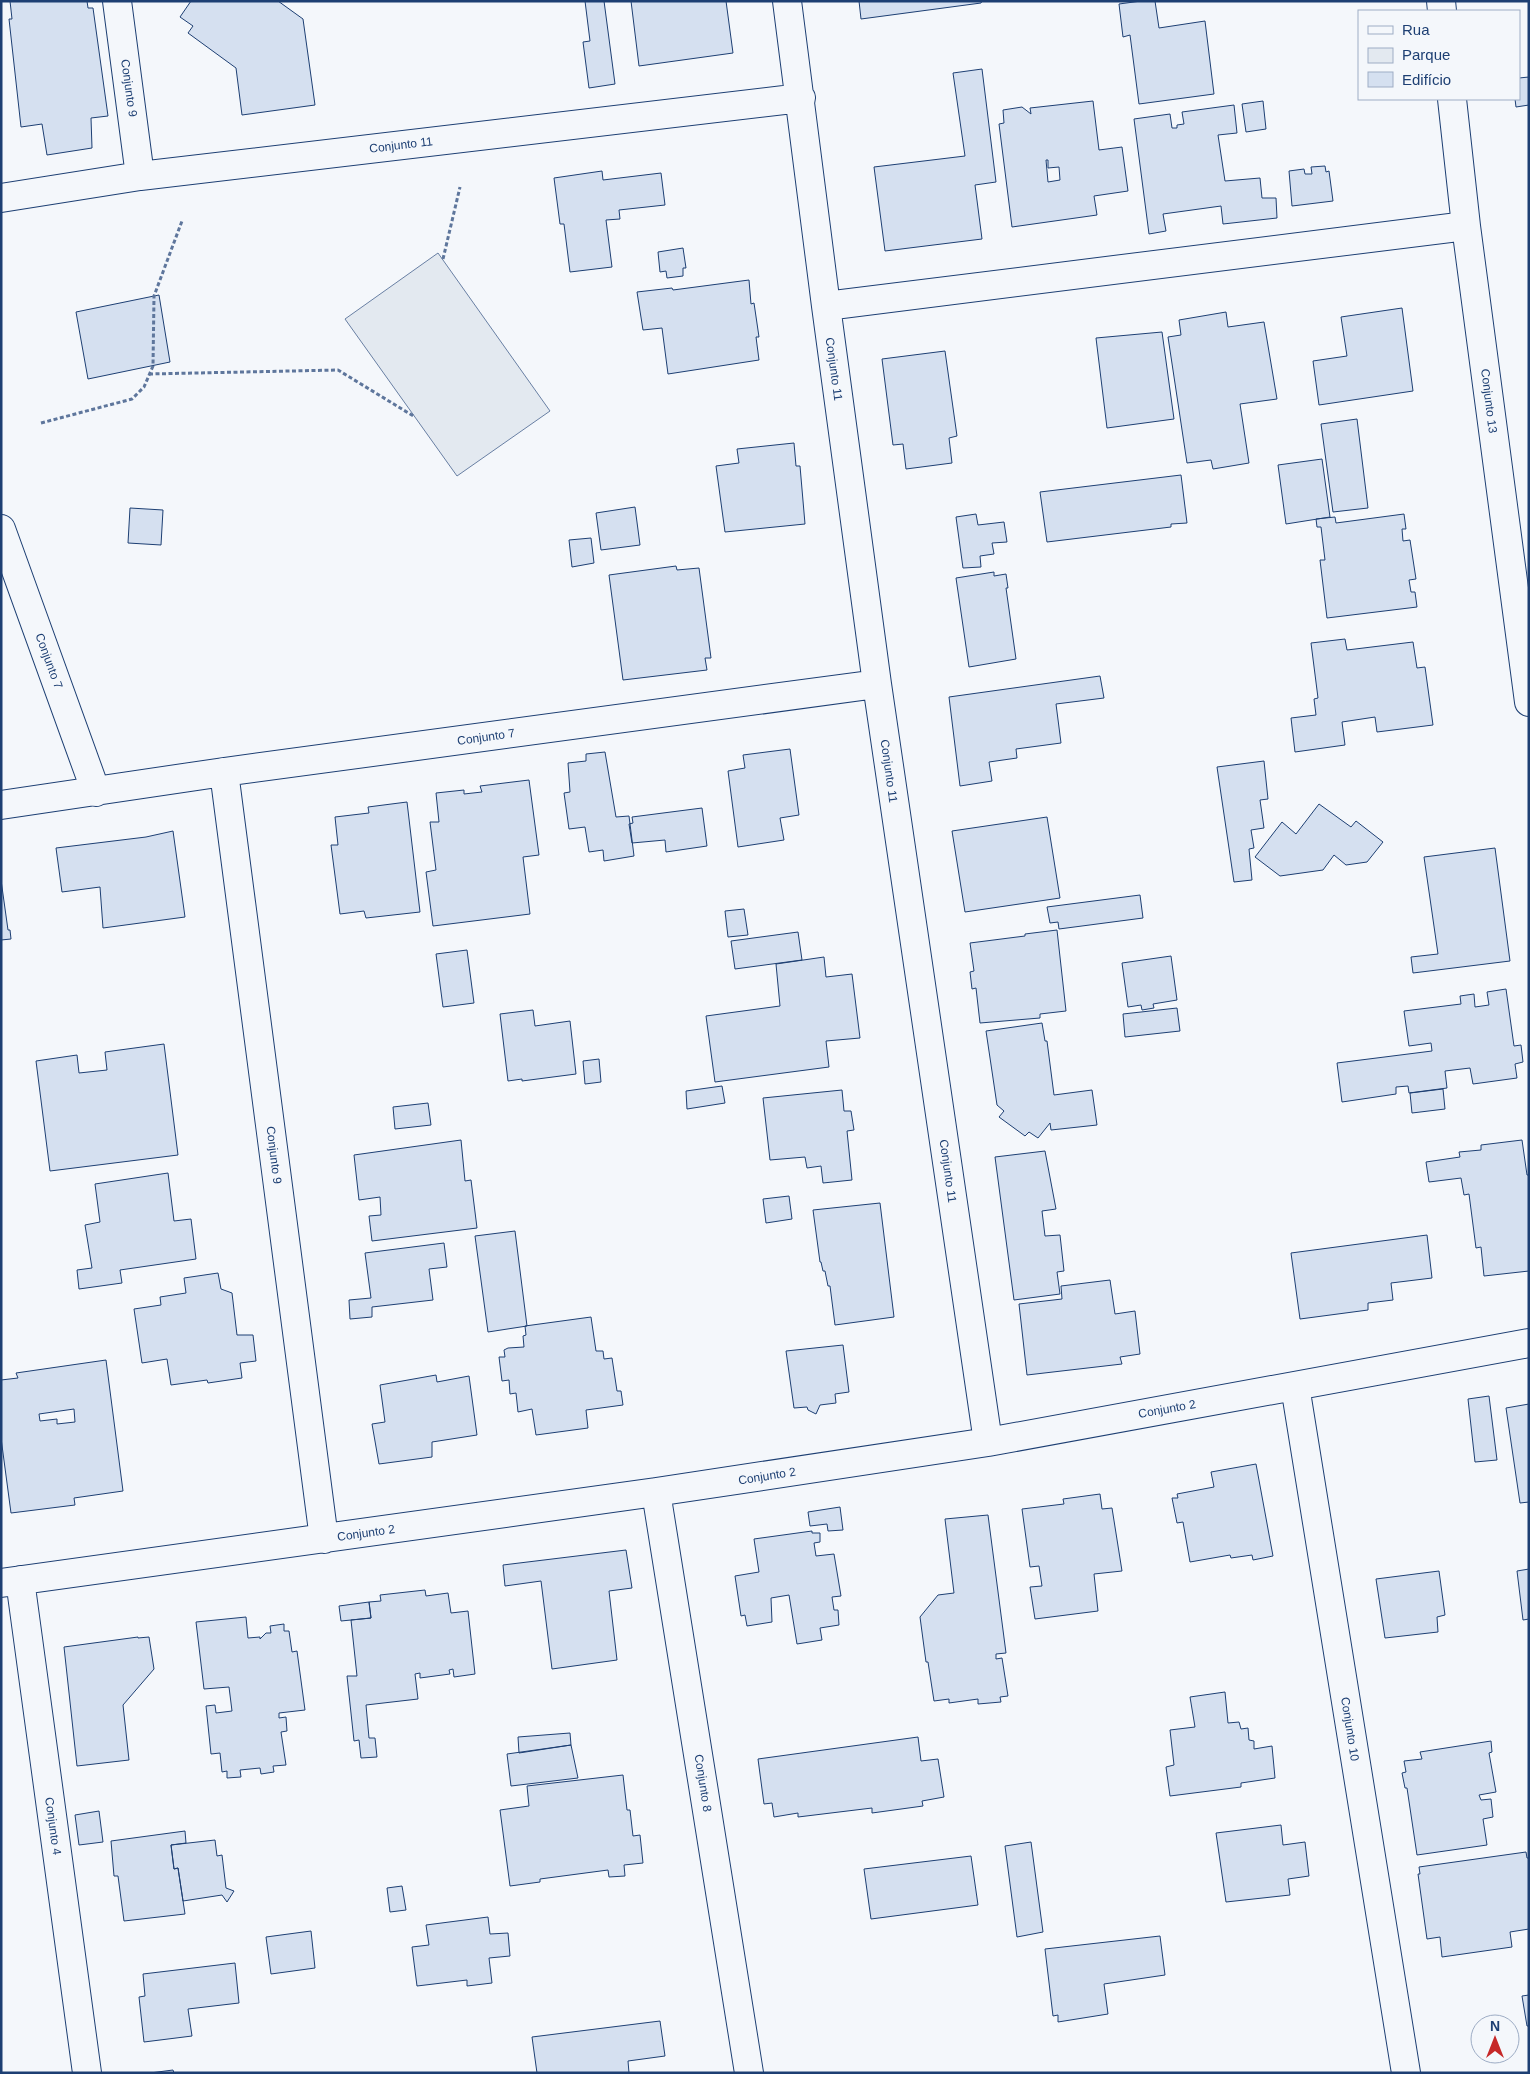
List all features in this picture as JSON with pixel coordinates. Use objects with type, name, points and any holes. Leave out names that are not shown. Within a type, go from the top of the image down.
[{"type":"street","name":"Conjunto 9","points":[[117,1],[140,176]]},
{"type":"street","name":"Conjunto 11","points":[[787,1],[877,684],[988,1442]]},
{"type":"street","name":"Conjunto 11","points":[[1,198],[140,176],[801,98]]},
{"type":"street","name":"Conjunto 13","points":[[1452,100],[1466,226],[1529,702]]},
{"type":"street","points":[[826,306],[1466,226]]},
{"type":"street","name":"Conjunto 7","points":[[1,529],[96,792]]},
{"type":"street","name":"Conjunto 7","points":[[1,805],[224,772],[877,684]]},
{"type":"street","name":"Conjunto 9","points":[[224,772],[324,1538]]},
{"type":"street","name":"Conjunto 2","points":[[10,1581],[656,1492],[988,1442],[1529,1343]]},
{"type":"street","name":"Conjunto 10","points":[[1295,1386],[1406,2073]]},
{"type":"street","name":"Conjunto 8","points":[[656,1492],[749,2073]]},
{"type":"street","name":"Conjunto 4","points":[[10,1581],[87,2073]]},
{"type":"path","points":[[443,259],[460,187]]},
{"type":"path","points":[[41,423],[132,399],[144,387],[153,366],[154,296],[182,221]]},
{"type":"path","points":[[149,374],[338,370],[415,417]]},
{"type":"green space","points":[[438,253],[550,411],[457,476],[345,319]]},
{"type":"building","points":[[10,1],[87,1],[88,8],[93,8],[108,116],[91,118],[92,148],[47,155],[42,124],[21,127],[9,19],[12,19]]},
{"type":"building","points":[[191,1],[278,1],[303,19],[315,105],[242,115],[236,68],[188,33],[193,26],[180,17]]},
{"type":"building","points":[[585,1],[604,1],[615,84],[589,88],[583,42],[590,41]]},
{"type":"building","points":[[631,1],[726,1],[733,53],[639,66]]},
{"type":"building","points":[[859,1],[982,1],[981,3],[861,19]]},
{"type":"building","points":[[1155,1],[1159,28],[1205,21],[1214,94],[1139,104],[1130,35],[1123,37],[1119,4]]},
{"type":"building","points":[[982,69],[996,182],[975,185],[982,239],[885,251],[874,167],[965,156],[953,73]]},
{"type":"building","points":[[1529,77],[1529,105],[1516,107],[1515,100],[1520,100],[1520,78]]},
{"type":"building","points":[[1093,101],[1099,150],[1122,147],[1128,191],[1094,196],[1097,215],[1012,227],[999,124],[1004,123],[1003,110],[1022,107],[1031,114],[1030,108]],"holes":[[[1046,160],[1048,160],[1048,168],[1059,167],[1060,180],[1048,182]]]},
{"type":"building","points":[[1263,101],[1266,129],[1246,132],[1242,104]]},
{"type":"building","points":[[1234,105],[1237,133],[1218,135],[1225,181],[1260,178],[1262,198],[1276,198],[1277,218],[1223,224],[1221,206],[1163,214],[1166,231],[1149,234],[1134,119],[1170,114],[1172,128],[1177,128],[1177,125],[1184,124],[1182,112]]},
{"type":"building","points":[[1325,166],[1326,172],[1329,171],[1333,201],[1292,206],[1289,171],[1304,169],[1305,174],[1312,174],[1311,167]]},
{"type":"building","points":[[602,171],[603,180],[661,173],[665,205],[619,210],[620,219],[606,220],[612,267],[570,272],[564,224],[560,224],[554,178]]},
{"type":"building","points":[[683,248],[686,268],[683,268],[683,276],[667,278],[666,271],[660,272],[658,252]]},
{"type":"building","points":[[749,280],[751,304],[754,303],[759,337],[756,337],[759,360],[668,374],[662,328],[643,330],[637,292],[672,288],[673,290]]},
{"type":"building","points":[[159,295],[170,362],[88,379],[76,312]]},
{"type":"building","points":[[1402,308],[1413,391],[1319,405],[1313,361],[1347,356],[1341,317]]},
{"type":"building","points":[[1226,312],[1228,327],[1264,322],[1277,399],[1240,404],[1249,463],[1213,469],[1211,460],[1187,463],[1168,337],[1181,335],[1179,320]]},
{"type":"building","points":[[1162,332],[1174,419],[1107,428],[1096,338]]},
{"type":"building","points":[[945,351],[957,436],[949,438],[952,463],[906,469],[903,444],[893,445],[882,359]]},
{"type":"building","points":[[1357,419],[1368,508],[1333,512],[1321,424]]},
{"type":"building","points":[[794,443],[796,466],[800,466],[805,524],[725,532],[716,466],[739,463],[737,449]]},
{"type":"building","points":[[1322,459],[1330,517],[1286,524],[1278,465]]},
{"type":"building","points":[[1181,475],[1187,523],[1171,524],[1171,527],[1047,542],[1040,492]]},
{"type":"building","points":[[635,507],[640,545],[601,550],[596,513]]},
{"type":"building","points":[[130,508],[163,510],[161,545],[128,543]]},
{"type":"building","points":[[976,514],[978,525],[1004,522],[1007,542],[992,543],[994,554],[980,556],[981,567],[963,568],[956,517]]},
{"type":"building","points":[[1404,514],[1406,529],[1402,529],[1403,541],[1410,540],[1416,579],[1409,580],[1411,592],[1415,592],[1417,607],[1327,618],[1320,560],[1325,560],[1321,527],[1317,527],[1316,519],[1335,517],[1336,523]]},
{"type":"building","points":[[591,538],[594,563],[572,567],[569,540]]},
{"type":"building","points":[[676,566],[677,570],[699,568],[711,658],[705,658],[707,670],[623,680],[609,575]]},
{"type":"building","points":[[994,572],[994,576],[1006,574],[1008,588],[1006,588],[1016,659],[969,667],[956,578]]},
{"type":"building","points":[[1345,639],[1347,650],[1413,642],[1417,668],[1425,667],[1433,725],[1377,732],[1375,717],[1342,722],[1345,745],[1295,752],[1291,718],[1316,715],[1314,699],[1318,698],[1311,643]]},
{"type":"building","points":[[1100,676],[1104,698],[1056,704],[1061,743],[1016,749],[1017,758],[989,762],[992,781],[960,786],[949,697]]},
{"type":"building","points":[[790,749],[799,815],[780,818],[784,840],[738,847],[728,771],[745,768],[743,755]]},
{"type":"building","points":[[605,752],[616,817],[629,816],[634,856],[604,861],[603,850],[589,852],[585,827],[569,829],[564,793],[570,792],[568,763],[586,761],[586,754]]},
{"type":"building","points":[[1264,761],[1268,799],[1260,800],[1264,828],[1251,830],[1254,848],[1249,849],[1252,880],[1234,882],[1217,767]]},
{"type":"building","points":[[529,780],[539,855],[523,857],[530,914],[433,926],[426,872],[436,870],[430,822],[439,822],[436,793],[464,790],[464,794],[482,792],[480,786]]},
{"type":"building","points":[[407,802],[420,912],[366,918],[364,911],[340,914],[331,845],[338,845],[335,817],[369,813],[368,807]]},
{"type":"building","points":[[1319,804],[1351,827],[1356,821],[1383,842],[1367,862],[1346,865],[1334,855],[1323,870],[1280,876],[1255,857],[1282,822],[1296,834]]},
{"type":"building","points":[[702,808],[707,846],[666,852],[665,840],[632,843],[629,824],[633,823],[632,817]]},
{"type":"building","points":[[1047,817],[1060,898],[965,912],[952,831]]},
{"type":"building","points":[[173,831],[185,917],[103,928],[100,887],[62,892],[56,848],[146,837]]},
{"type":"building","points":[[1495,848],[1510,961],[1413,973],[1411,957],[1438,954],[1424,857]]},
{"type":"building","points":[[1,880],[11,939],[1,940]]},
{"type":"building","points":[[1140,895],[1143,918],[1059,929],[1058,922],[1050,923],[1047,907]]},
{"type":"building","points":[[744,909],[748,935],[728,937],[725,911]]},
{"type":"building","points":[[1057,930],[1066,1011],[1040,1014],[1040,1018],[980,1023],[976,988],[972,989],[970,972],[974,971],[970,943]]},
{"type":"building","points":[[798,932],[802,960],[735,969],[731,941]]},
{"type":"building","points":[[467,950],[474,1003],[443,1007],[436,954]]},
{"type":"building","points":[[1171,956],[1177,1000],[1153,1004],[1154,1008],[1142,1010],[1141,1005],[1128,1007],[1122,963]]},
{"type":"building","points":[[824,957],[826,977],[852,974],[860,1038],[826,1041],[829,1067],[715,1082],[706,1016],[780,1006],[776,964]]},
{"type":"building","points":[[1506,989],[1514,1046],[1521,1045],[1523,1062],[1515,1064],[1517,1078],[1473,1084],[1470,1068],[1445,1071],[1447,1088],[1409,1093],[1408,1086],[1396,1087],[1396,1094],[1342,1102],[1337,1063],[1432,1051],[1431,1043],[1409,1046],[1404,1011],[1461,1004],[1460,996],[1474,994],[1475,1007],[1489,1005],[1487,992]]},
{"type":"building","points":[[1177,1008],[1180,1031],[1125,1037],[1123,1014]]},
{"type":"building","points":[[533,1010],[535,1026],[570,1021],[576,1074],[508,1081],[500,1014]]},
{"type":"building","points":[[1042,1023],[1045,1041],[1047,1041],[1054,1095],[1092,1090],[1097,1125],[1051,1130],[1050,1123],[1038,1138],[1029,1132],[1025,1136],[999,1117],[1004,1111],[997,1105],[986,1031]]},
{"type":"building","points":[[164,1044],[178,1155],[50,1171],[36,1061],[77,1055],[79,1073],[107,1070],[105,1052]]},
{"type":"building","points":[[599,1059],[601,1082],[585,1084],[583,1061]]},
{"type":"building","points":[[722,1086],[725,1103],[687,1109],[686,1091]]},
{"type":"building","points":[[1443,1089],[1445,1109],[1412,1113],[1410,1093]]},
{"type":"building","points":[[842,1090],[844,1111],[851,1111],[854,1130],[847,1131],[852,1180],[823,1183],[821,1166],[807,1168],[805,1157],[770,1160],[763,1098]]},
{"type":"building","points":[[428,1103],[431,1125],[395,1129],[393,1107]]},
{"type":"building","points":[[461,1140],[465,1181],[471,1180],[477,1228],[372,1241],[369,1216],[381,1215],[380,1197],[359,1200],[354,1155]]},
{"type":"building","points":[[1522,1140],[1527,1175],[1529,1175],[1529,1271],[1484,1276],[1481,1247],[1476,1248],[1469,1194],[1464,1195],[1461,1178],[1429,1182],[1426,1162],[1460,1157],[1459,1152],[1481,1150],[1481,1145]]},
{"type":"building","points":[[1045,1151],[1056,1209],[1042,1211],[1045,1236],[1060,1235],[1064,1271],[1057,1272],[1060,1294],[1014,1300],[995,1157]]},
{"type":"building","points":[[168,1173],[174,1221],[191,1219],[196,1259],[120,1270],[122,1283],[79,1289],[77,1270],[92,1268],[85,1225],[100,1222],[95,1184]]},
{"type":"building","points":[[789,1196],[792,1219],[766,1223],[763,1199]]},
{"type":"building","points":[[880,1203],[894,1317],[835,1325],[830,1286],[828,1286],[825,1271],[823,1271],[820,1262],[813,1210]]},
{"type":"building","points":[[515,1231],[527,1326],[488,1332],[475,1236]]},
{"type":"building","points":[[1427,1235],[1432,1278],[1391,1283],[1393,1300],[1368,1303],[1368,1310],[1300,1319],[1291,1253]]},
{"type":"building","points":[[444,1243],[447,1267],[429,1269],[433,1300],[372,1307],[372,1317],[350,1319],[349,1300],[371,1298],[365,1253]]},
{"type":"building","points":[[218,1273],[221,1289],[232,1293],[237,1335],[253,1335],[256,1361],[240,1363],[242,1378],[208,1383],[207,1380],[171,1385],[167,1359],[142,1363],[134,1309],[161,1305],[160,1297],[186,1293],[184,1278]]},
{"type":"building","points":[[1110,1280],[1115,1314],[1135,1311],[1140,1354],[1120,1357],[1122,1364],[1027,1375],[1019,1304],[1062,1299],[1061,1286]]},
{"type":"building","points":[[591,1317],[596,1351],[603,1351],[604,1359],[612,1358],[617,1391],[621,1391],[623,1405],[586,1410],[588,1428],[536,1435],[532,1409],[518,1412],[516,1393],[510,1394],[509,1380],[502,1381],[499,1357],[505,1357],[504,1350],[508,1348],[524,1347],[523,1336],[526,1335],[525,1326]]},
{"type":"building","points":[[843,1345],[849,1392],[835,1394],[836,1403],[820,1405],[816,1414],[808,1410],[807,1407],[794,1408],[786,1351]]},
{"type":"building","points":[[106,1360],[123,1491],[74,1498],[75,1505],[11,1513],[1,1438],[1,1380],[18,1378],[16,1373]],"holes":[[[74,1409],[75,1422],[57,1424],[57,1419],[40,1421],[39,1414]]]},
{"type":"building","points":[[436,1375],[437,1382],[469,1376],[477,1435],[432,1442],[432,1457],[379,1464],[372,1424],[385,1422],[380,1385]]},
{"type":"building","points":[[1489,1396],[1497,1460],[1475,1462],[1468,1399]]},
{"type":"building","points":[[1529,1404],[1529,1502],[1520,1503],[1506,1408]]},
{"type":"building","points":[[1256,1464],[1273,1556],[1253,1560],[1252,1555],[1231,1558],[1230,1555],[1190,1562],[1183,1522],[1177,1523],[1172,1498],[1178,1498],[1177,1494],[1214,1487],[1211,1472]]},
{"type":"building","points":[[1100,1494],[1102,1509],[1112,1508],[1122,1571],[1094,1574],[1098,1611],[1035,1619],[1030,1587],[1042,1586],[1039,1566],[1030,1567],[1022,1509],[1064,1504],[1063,1499]]},
{"type":"building","points":[[840,1507],[843,1530],[828,1531],[827,1524],[810,1526],[808,1512]]},
{"type":"building","points":[[988,1515],[1006,1653],[996,1654],[996,1659],[1002,1658],[1008,1696],[1000,1697],[1001,1702],[978,1704],[978,1699],[949,1703],[949,1699],[934,1701],[920,1617],[938,1595],[954,1593],[945,1519]]},
{"type":"building","points":[[812,1531],[812,1533],[820,1533],[820,1542],[814,1543],[816,1556],[834,1554],[841,1596],[832,1597],[834,1610],[838,1610],[839,1625],[820,1628],[822,1640],[797,1644],[789,1595],[771,1598],[772,1622],[747,1626],[745,1615],[741,1616],[735,1576],[759,1572],[754,1539]]},
{"type":"building","points":[[626,1550],[632,1588],[609,1591],[617,1660],[552,1669],[541,1581],[505,1586],[503,1565]]},
{"type":"building","points":[[1529,1569],[1529,1619],[1523,1620],[1517,1571]]},
{"type":"building","points":[[1439,1571],[1445,1615],[1437,1617],[1438,1632],[1385,1638],[1376,1579]]},
{"type":"building","points":[[425,1590],[426,1596],[448,1593],[451,1613],[468,1611],[475,1674],[454,1677],[453,1669],[449,1670],[450,1674],[420,1678],[420,1673],[415,1674],[418,1699],[366,1705],[369,1738],[375,1738],[377,1757],[361,1758],[359,1740],[354,1741],[347,1676],[357,1676],[351,1620],[371,1618],[369,1602],[381,1601],[380,1595]]},
{"type":"building","points":[[369,1602],[371,1618],[341,1621],[339,1606]]},
{"type":"building","points":[[246,1617],[248,1638],[260,1637],[260,1639],[266,1633],[271,1633],[270,1626],[284,1624],[284,1631],[289,1631],[292,1652],[297,1651],[305,1710],[279,1713],[279,1718],[286,1717],[287,1731],[281,1732],[286,1765],[273,1766],[274,1772],[261,1774],[260,1768],[240,1770],[241,1777],[227,1778],[227,1771],[222,1772],[220,1753],[211,1754],[206,1706],[215,1705],[216,1713],[232,1711],[229,1687],[204,1689],[196,1622]]},
{"type":"building","points":[[149,1637],[154,1669],[123,1705],[129,1760],[77,1766],[64,1647]]},
{"type":"building","points":[[1225,1692],[1228,1723],[1239,1722],[1241,1729],[1248,1728],[1249,1740],[1254,1741],[1254,1749],[1272,1746],[1275,1778],[1241,1783],[1241,1787],[1170,1796],[1166,1767],[1174,1765],[1170,1730],[1195,1727],[1190,1697]]},
{"type":"building","points":[[570,1733],[571,1745],[519,1753],[518,1737]]},
{"type":"building","points":[[918,1737],[921,1761],[938,1759],[944,1797],[922,1801],[923,1806],[872,1813],[872,1808],[798,1817],[798,1813],[774,1817],[772,1803],[764,1804],[758,1759]]},
{"type":"building","points":[[1491,1741],[1492,1752],[1489,1753],[1496,1792],[1479,1795],[1481,1800],[1491,1799],[1493,1817],[1483,1819],[1487,1845],[1417,1855],[1407,1788],[1405,1788],[1402,1773],[1406,1772],[1404,1761],[1422,1759],[1420,1752]]},
{"type":"building","points":[[571,1745],[578,1778],[511,1786],[507,1754]]},
{"type":"building","points":[[623,1775],[627,1810],[630,1810],[633,1836],[640,1835],[643,1863],[624,1865],[625,1876],[609,1877],[608,1870],[540,1879],[540,1882],[510,1886],[500,1810],[529,1806],[527,1786]]},
{"type":"building","points":[[99,1811],[103,1842],[79,1845],[75,1815]]},
{"type":"building","points":[[1281,1825],[1283,1845],[1305,1842],[1309,1876],[1288,1879],[1290,1895],[1226,1902],[1216,1833]]},
{"type":"building","points":[[185,1831],[186,1843],[171,1845],[174,1869],[178,1868],[185,1914],[124,1921],[118,1876],[114,1876],[111,1841]]},
{"type":"building","points":[[215,1840],[217,1856],[222,1855],[226,1888],[234,1891],[227,1902],[222,1895],[183,1901],[178,1868],[174,1869],[171,1845]]},
{"type":"building","points":[[1031,1842],[1043,1932],[1017,1937],[1005,1846]]},
{"type":"building","points":[[1526,1852],[1527,1858],[1529,1858],[1529,1929],[1510,1932],[1512,1947],[1442,1957],[1440,1937],[1427,1939],[1418,1874],[1420,1874],[1419,1867]]},
{"type":"building","points":[[971,1856],[978,1905],[871,1919],[864,1869]]},
{"type":"building","points":[[402,1886],[406,1910],[390,1912],[387,1888]]},
{"type":"building","points":[[488,1917],[490,1934],[508,1933],[510,1956],[489,1958],[492,1983],[467,1986],[467,1980],[417,1986],[412,1947],[429,1945],[426,1925]]},
{"type":"building","points":[[311,1931],[315,1968],[271,1974],[266,1937]]},
{"type":"building","points":[[1160,1936],[1165,1975],[1104,1984],[1108,2014],[1058,2022],[1058,2015],[1053,2016],[1045,1949]]},
{"type":"building","points":[[235,1963],[239,2003],[188,2009],[192,2036],[144,2042],[139,1997],[145,1996],[143,1974]]},
{"type":"building","points":[[1529,1995],[1529,2026],[1527,2026],[1522,1996]]},
{"type":"building","points":[[660,2021],[665,2056],[628,2061],[629,2073],[537,2073],[532,2037]]},
{"type":"building","points":[[173,2070],[174,2073],[150,2073]]}]
